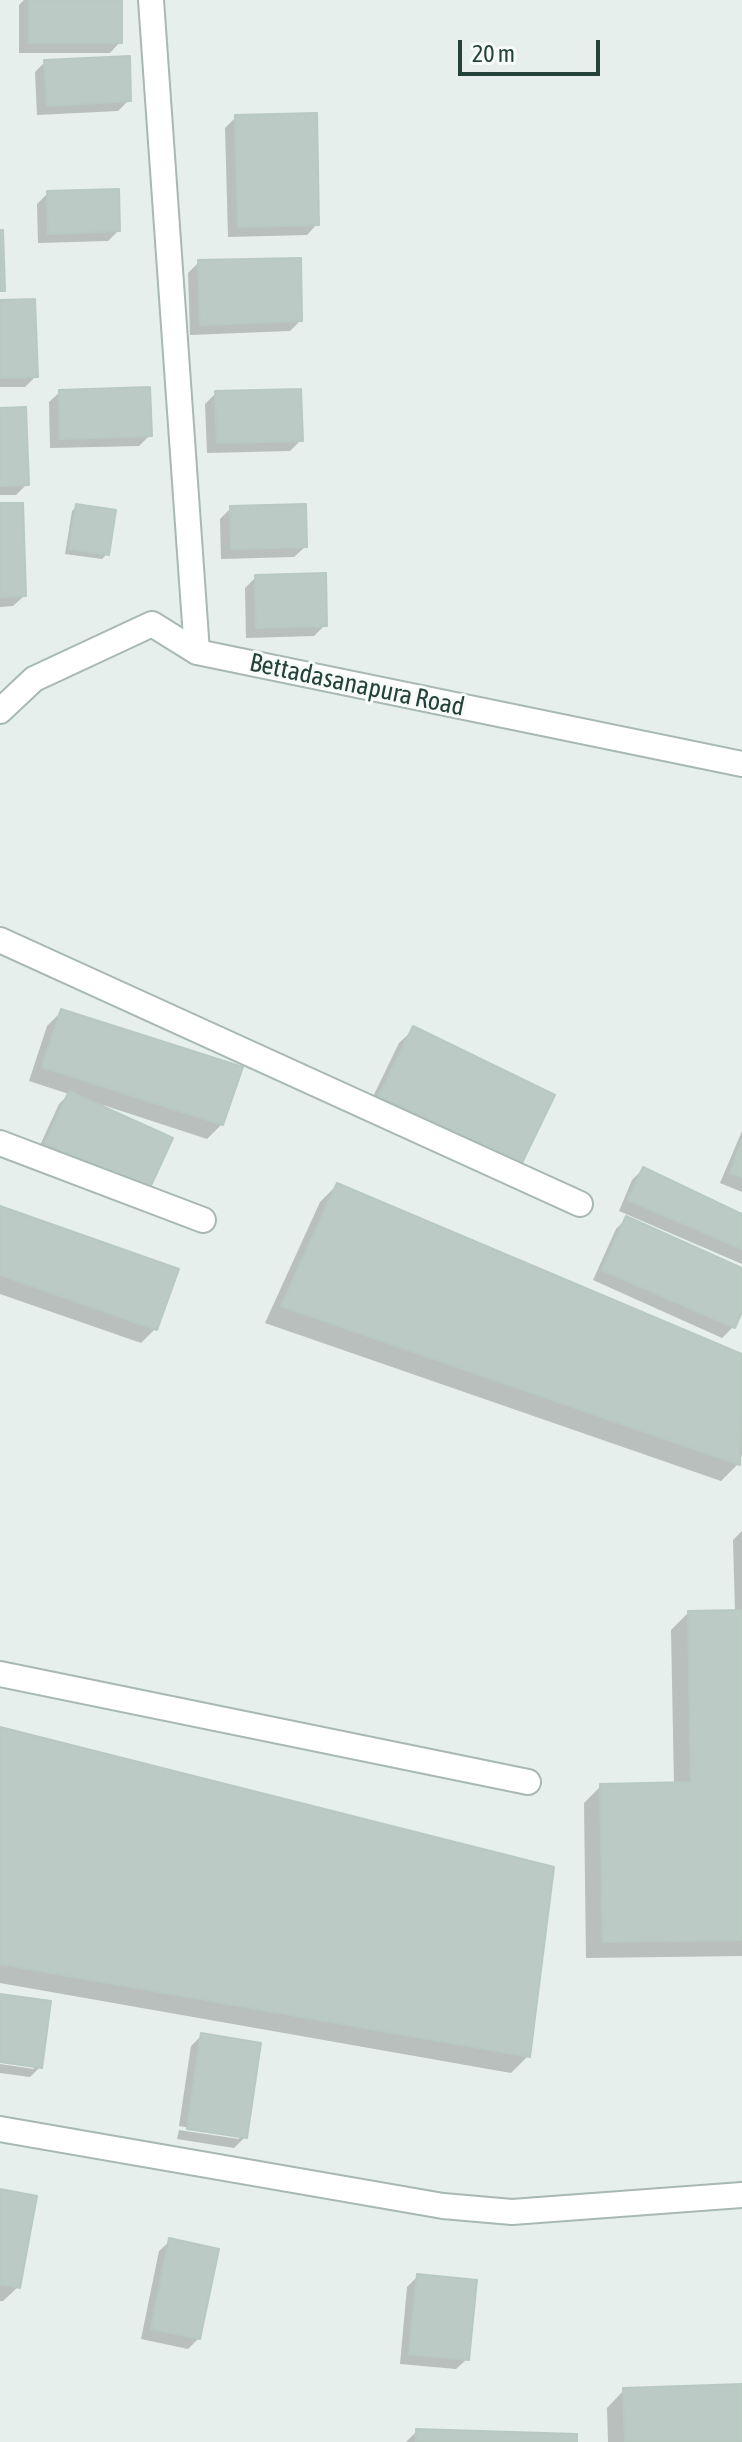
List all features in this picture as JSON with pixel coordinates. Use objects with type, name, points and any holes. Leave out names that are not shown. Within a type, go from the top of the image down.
[{"type":"street","points":[[151,0],[197,652]]},
{"type":"street","name":"Bettadasanapura Road","points":[[0,711],[34,679],[152,624],[197,652],[742,764]]},
{"type":"street","points":[[0,940],[580,1204]]},
{"type":"street","points":[[0,1143],[203,1220]]},
{"type":"street","points":[[0,1674],[528,1782]]},
{"type":"street","points":[[0,2129],[443,2206],[512,2212],[742,2195]]},
{"type":"building","points":[[29,0],[122,0],[122,43],[29,43]]},
{"type":"building","points":[[130,56],[131,101],[47,106],[44,60]]},
{"type":"building","points":[[317,113],[319,225],[238,227],[235,115]]},
{"type":"building","points":[[119,189],[120,231],[48,234],[47,191]]},
{"type":"building","points":[[0,230],[3,230],[5,291],[0,291]]},
{"type":"building","points":[[301,258],[302,321],[200,325],[198,260]]},
{"type":"building","points":[[35,299],[38,377],[0,378],[0,300]]},
{"type":"building","points":[[150,387],[152,436],[60,439],[59,390]]},
{"type":"building","points":[[301,389],[303,441],[217,443],[215,391]]},
{"type":"building","points":[[26,407],[29,485],[0,486],[0,408]]},
{"type":"building","points":[[0,503],[23,503],[26,596],[0,597]]},
{"type":"building","points":[[76,504],[116,510],[109,555],[69,549]]},
{"type":"building","points":[[306,504],[307,547],[231,549],[230,506]]},
{"type":"building","points":[[326,573],[327,626],[256,628],[255,575]]},
{"type":"building","points":[[61,1009],[243,1067],[223,1125],[42,1067]]},
{"type":"building","points":[[413,1026],[555,1095],[521,1165],[379,1096]]},
{"type":"building","points":[[69,1091],[173,1138],[149,1190],[45,1143]]},
{"type":"building","points":[[742,1140],[742,1177],[730,1173]]},
{"type":"building","points":[[643,1167],[742,1214],[742,1249],[628,1200]]},
{"type":"building","points":[[337,1183],[742,1354],[740,1465],[281,1306]]},
{"type":"building","points":[[0,1206],[179,1269],[157,1330],[0,1275]]},
{"type":"building","points":[[626,1216],[742,1268],[742,1312],[735,1328],[602,1270]]},
{"type":"building","points":[[742,1610],[742,1940],[603,1942],[600,1784],[691,1782],[688,1611]]},
{"type":"building","points":[[0,1727],[554,1867],[530,2057],[0,1964]]},
{"type":"building","points":[[0,1994],[51,2001],[42,2068],[0,2062]]},
{"type":"building","points":[[201,2033],[261,2043],[247,2138],[187,2129]]},
{"type":"building","points":[[0,2189],[37,2196],[20,2288],[0,2284]]},
{"type":"building","points":[[169,2238],[219,2249],[200,2339],[151,2329]]},
{"type":"building","points":[[417,2274],[477,2280],[469,2360],[409,2354]]},
{"type":"building","points":[[742,2384],[742,2442],[625,2442],[623,2388]]},
{"type":"building","points":[[416,2429],[577,2434],[577,2442],[416,2442]]}]
